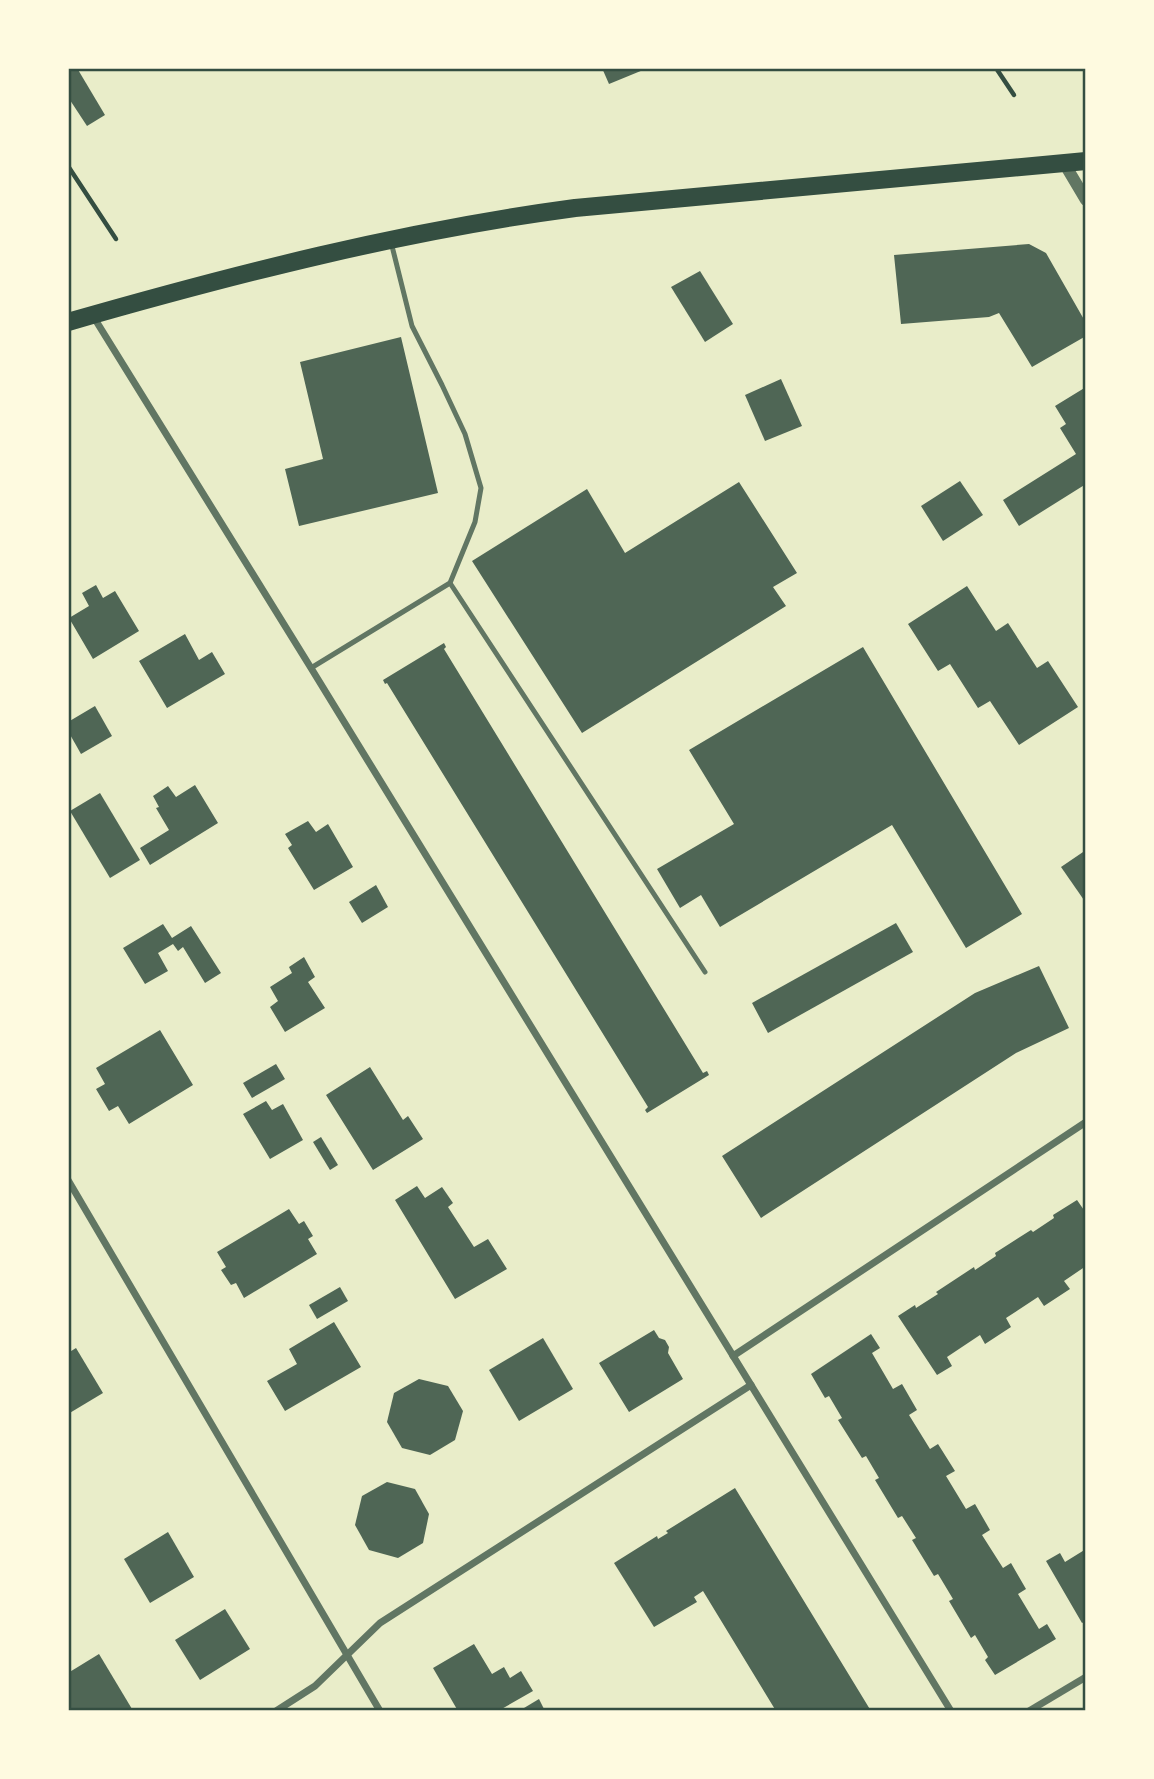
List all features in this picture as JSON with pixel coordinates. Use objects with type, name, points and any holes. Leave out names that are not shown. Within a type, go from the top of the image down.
[{"type":"main road","points":[[68,322],[390,239],[518,215],[1086,161]]},
{"type":"street","points":[[1063,163],[1086,200]]},
{"type":"street","points":[[93,315],[951,1711]]},
{"type":"street","points":[[733,1356],[1086,1122]]},
{"type":"street","points":[[68,1180],[380,1711]]},
{"type":"street","points":[[276,1711],[315,1686],[380,1623],[751,1385]]},
{"type":"street","points":[[1029,1711],[1086,1677]]},
{"type":"lane","points":[[311,668],[450,583],[475,522],[481,488],[465,434],[412,326],[390,239]]},
{"type":"lane","points":[[450,583],[705,972]]},
{"type":"path","points":[[996,68],[1014,95]]},
{"type":"path","points":[[68,166],[116,239]]},
{"type":"building","points":[[68,68],[77,68],[105,115],[87,126],[68,97]]},
{"type":"building","points":[[602,68],[648,68],[609,84]]},
{"type":"building","points":[[1029,244],[1046,253],[1086,323],[1086,336],[1032,367],[999,313],[989,317],[901,324],[894,255]]},
{"type":"building","points":[[700,271],[733,324],[705,342],[671,287]]},
{"type":"building","points":[[401,337],[438,493],[299,526],[285,469],[323,459],[300,362]]},
{"type":"building","points":[[781,379],[802,426],[765,441],[745,395]]},
{"type":"building","points":[[1086,387],[1086,484],[1019,526],[1003,500],[1076,454],[1060,428],[1066,424],[1055,406]]},
{"type":"building","points":[[960,481],[983,515],[943,541],[921,506]]},
{"type":"building","points":[[739,482],[797,573],[773,587],[786,606],[582,733],[472,561],[587,489],[625,553]]},
{"type":"building","points":[[96,585],[103,598],[115,591],[139,631],[93,659],[69,618],[89,606],[82,593]]},
{"type":"building","points":[[967,586],[996,631],[1008,623],[1037,668],[1048,661],[1078,707],[1019,745],[990,701],[978,708],[950,664],[938,671],[908,624]]},
{"type":"building","points":[[185,634],[199,660],[212,652],[225,674],[167,708],[139,661]]},
{"type":"building","points":[[444,643],[444,649],[703,1073],[707,1071],[709,1075],[647,1113],[645,1110],[648,1107],[383,680]]},
{"type":"building","points":[[863,647],[1022,914],[966,948],[892,825],[720,927],[701,895],[680,908],[657,869],[734,824],[689,750]]},
{"type":"building","points":[[95,706],[112,736],[81,754],[68,731],[68,722]]},
{"type":"building","points":[[195,785],[218,823],[150,865],[140,848],[169,830],[156,808],[159,807],[153,796],[168,786],[176,797]]},
{"type":"building","points":[[100,793],[140,860],[110,878],[70,811]]},
{"type":"building","points":[[308,821],[316,832],[328,824],[353,867],[314,890],[288,848],[292,845],[285,834]]},
{"type":"building","points":[[1086,850],[1086,903],[1061,867]]},
{"type":"building","points":[[376,885],[388,907],[362,923],[349,902]]},
{"type":"building","points":[[896,923],[913,952],[768,1033],[752,1003]]},
{"type":"building","points":[[163,924],[172,938],[191,926],[221,973],[205,983],[183,947],[178,951],[173,944],[158,953],[168,971],[145,984],[123,948]]},
{"type":"building","points":[[304,957],[315,977],[308,982],[325,1008],[285,1032],[270,1007],[278,1001],[270,987],[292,973],[289,967]]},
{"type":"building","points":[[1039,966],[1069,1028],[1016,1053],[761,1218],[722,1156],[975,993]]},
{"type":"building","points":[[160,1030],[193,1085],[129,1124],[118,1106],[109,1111],[96,1089],[105,1084],[96,1068]]},
{"type":"building","points":[[276,1064],[285,1079],[252,1098],[243,1083]]},
{"type":"building","points":[[370,1067],[403,1120],[408,1116],[423,1139],[373,1170],[326,1095]]},
{"type":"building","points":[[266,1101],[272,1110],[283,1104],[303,1140],[270,1159],[243,1114]]},
{"type":"building","points":[[321,1137],[338,1165],[330,1170],[313,1142]]},
{"type":"building","points":[[417,1186],[425,1198],[442,1187],[453,1203],[448,1207],[474,1247],[488,1239],[507,1269],[455,1299],[395,1200]]},
{"type":"building","points":[[1077,1200],[1086,1213],[1086,1266],[1064,1281],[1070,1289],[1044,1306],[1038,1297],[1006,1318],[1011,1327],[985,1344],[980,1335],[947,1357],[952,1366],[937,1375],[898,1316],[938,1294],[936,1292],[974,1267],[975,1270],[996,1256],[995,1253],[1031,1230],[1033,1232]]},
{"type":"building","points":[[289,1209],[299,1224],[304,1221],[313,1236],[308,1239],[317,1254],[244,1298],[236,1283],[231,1285],[221,1270],[226,1267],[217,1252]]},
{"type":"building","points":[[340,1287],[348,1301],[317,1319],[309,1305]]},
{"type":"building","points":[[334,1322],[361,1367],[285,1411],[267,1381],[297,1364],[289,1349]]},
{"type":"building","points":[[654,1330],[659,1338],[665,1340],[669,1347],[668,1353],[683,1379],[629,1412],[599,1363]]},
{"type":"building","points":[[871,1334],[880,1348],[872,1353],[893,1389],[902,1384],[917,1410],[909,1415],[930,1449],[938,1444],[955,1471],[946,1476],[966,1509],[975,1504],[990,1530],[982,1535],[1003,1568],[1011,1563],[1026,1589],[1018,1594],[1039,1629],[1047,1624],[1056,1639],[995,1675],[985,1660],[988,1657],[975,1635],[971,1638],[949,1601],[953,1599],[938,1574],[934,1576],[912,1540],[916,1538],[902,1516],[898,1518],[875,1480],[879,1478],[866,1456],[862,1458],[838,1420],[842,1418],[829,1396],[825,1398],[811,1374]]},
{"type":"building","points":[[543,1338],[573,1389],[519,1421],[489,1370]]},
{"type":"building","points":[[76,1348],[103,1393],[68,1414],[68,1353]]},
{"type":"building","points":[[419,1379],[448,1386],[463,1411],[455,1440],[430,1455],[402,1448],[387,1422],[394,1393]]},
{"type":"building","points":[[387,1482],[415,1489],[429,1514],[423,1543],[398,1558],[369,1550],[355,1525],[362,1496]]},
{"type":"building","points":[[735,1488],[871,1711],[776,1711],[703,1591],[694,1597],[697,1602],[654,1627],[614,1563],[657,1536],[658,1539],[668,1533],[666,1531]]},
{"type":"building","points":[[168,1532],[194,1577],[150,1603],[124,1559]]},
{"type":"building","points":[[1086,1549],[1086,1621],[1082,1623],[1046,1561],[1060,1553],[1065,1562]]},
{"type":"building","points":[[225,1609],[250,1649],[200,1680],[175,1640]]},
{"type":"building","points":[[474,1644],[492,1674],[504,1667],[510,1678],[521,1671],[533,1691],[498,1711],[458,1711],[433,1668]]},
{"type":"building","points":[[99,1654],[132,1709],[68,1711],[68,1673]]},
{"type":"building","points":[[539,1699],[545,1711],[519,1711]]}]
